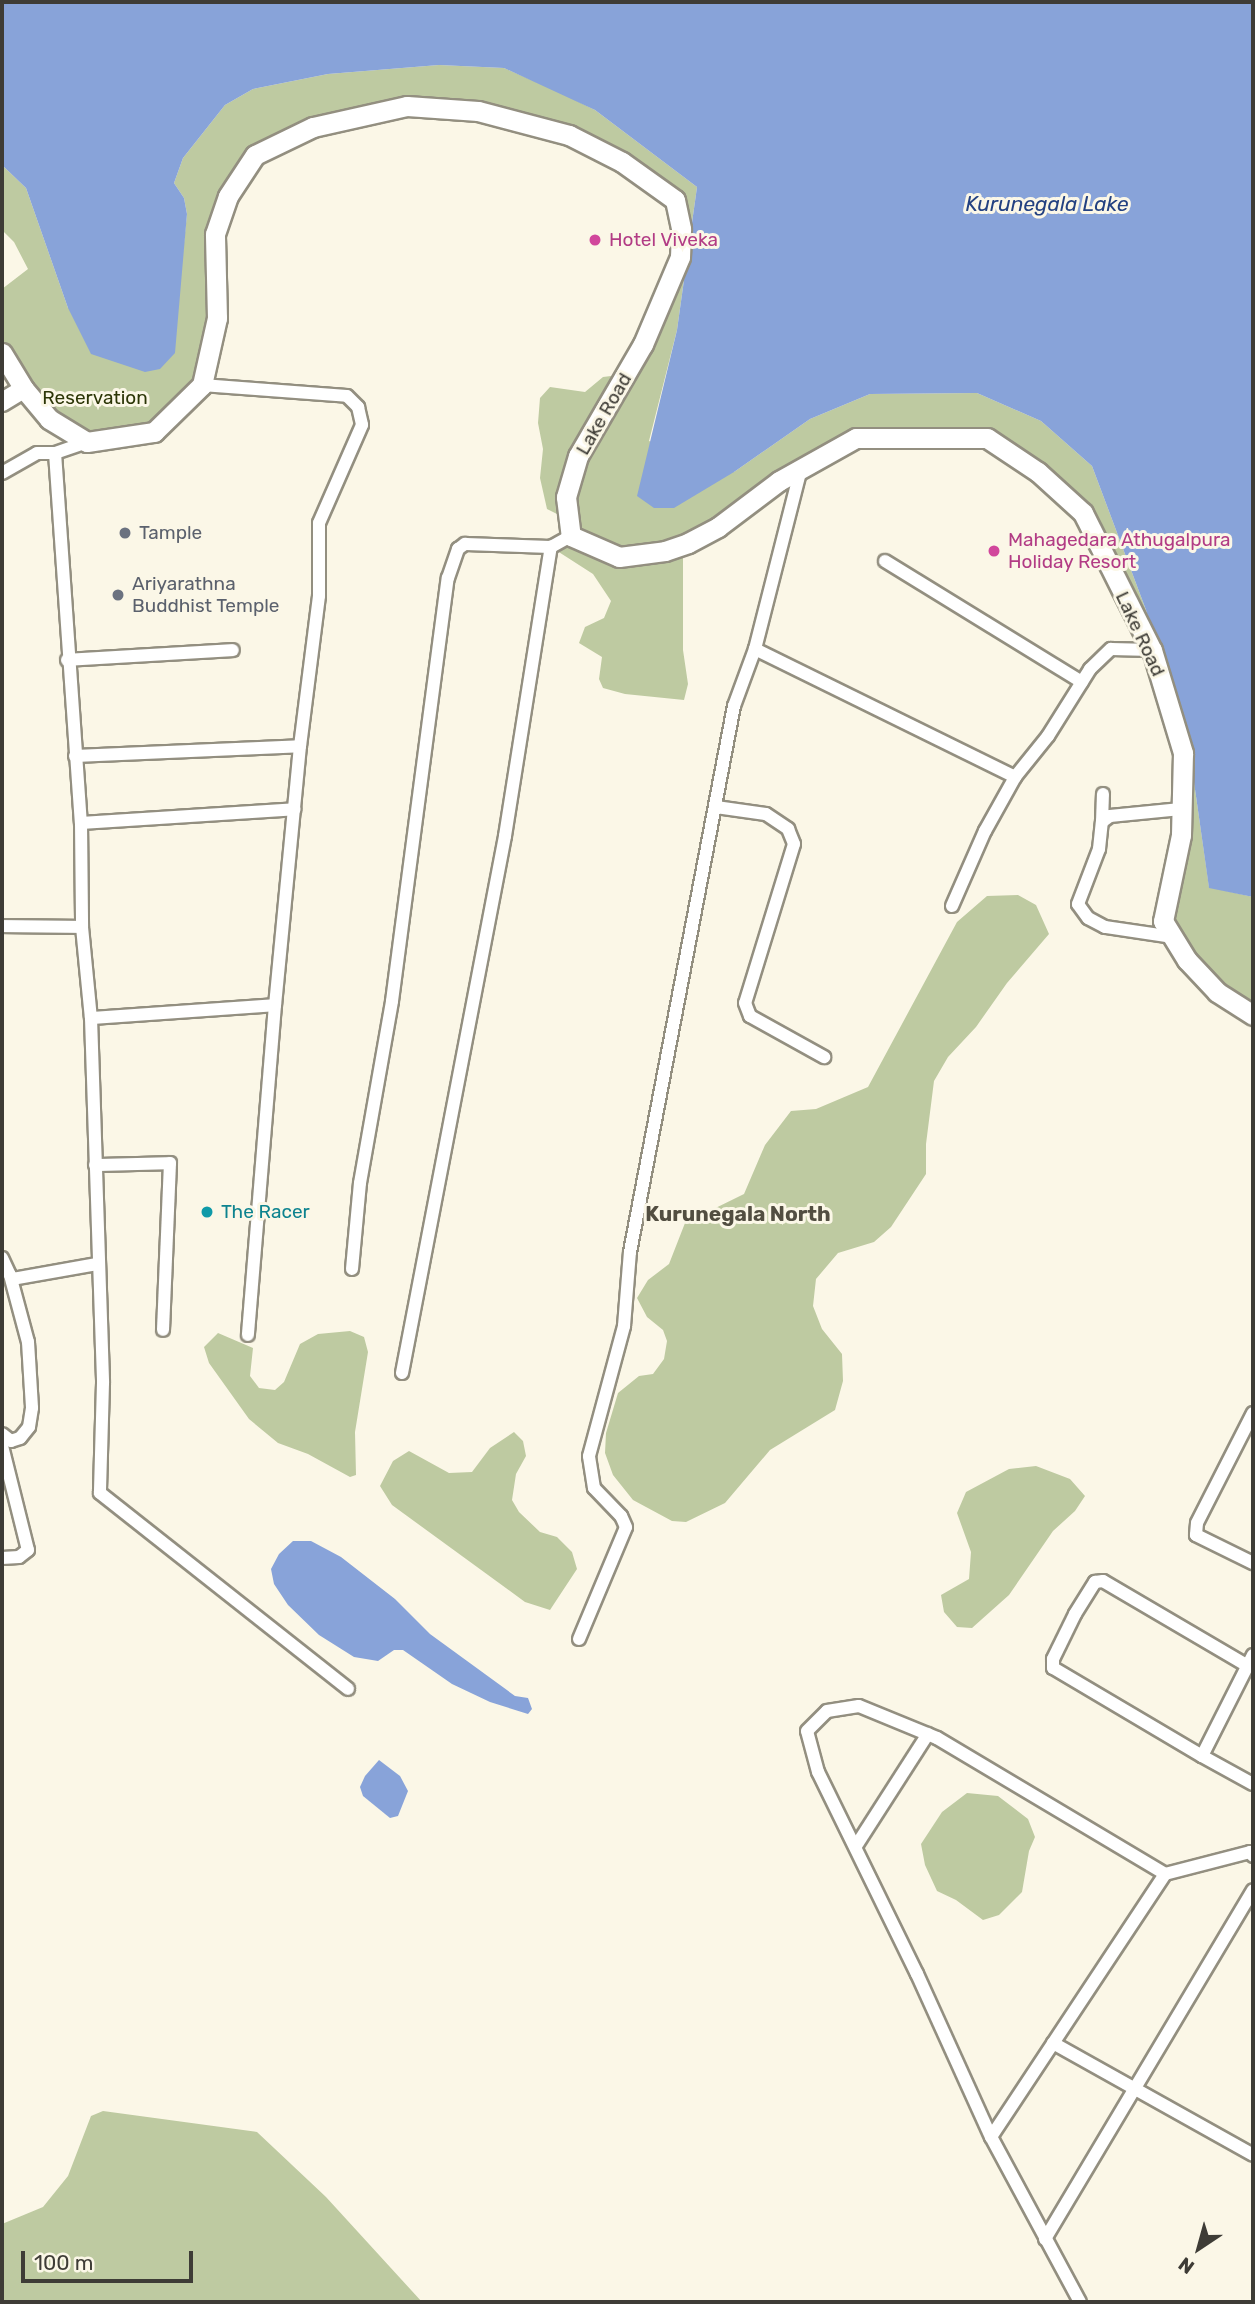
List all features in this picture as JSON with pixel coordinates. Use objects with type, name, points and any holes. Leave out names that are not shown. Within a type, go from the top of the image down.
[{"type":"main road","name":"Lake Road","points":[[202,385],[216,318],[215,234],[228,196],[255,155],[313,127],[407,107],[478,111],[569,135],[622,162],[675,200],[681,229],[680,257],[643,344],[578,456],[566,497],[571,536],[619,557],[665,551],[718,527],[801,468],[856,438],[987,438],[1038,472],[1083,513],[1152,650],[1183,753],[1181,835],[1163,921],[1187,960],[1217,992],[1253,1015]]},
{"type":"main road","points":[[2,352],[24,389],[48,419],[87,442],[154,432],[202,385]]},
{"type":"street","points":[[202,385],[347,396],[358,407],[362,425],[319,523],[319,596],[300,746],[275,1005],[248,1335]]},
{"type":"street","points":[[2,402],[24,389]]},
{"type":"street","points":[[2,472],[37,453],[55,453],[87,442]]},
{"type":"street","points":[[55,453],[67,660],[81,822],[82,927],[91,1018],[103,1383],[102,1497],[348,1689]]},
{"type":"street","points":[[579,1639],[626,1527],[621,1516],[593,1488],[589,1456],[624,1326],[630,1252],[734,706],[755,649],[801,468]]},
{"type":"street","points":[[352,1269],[360,1183],[392,1001],[448,578],[458,550],[465,544],[551,547],[571,536]]},
{"type":"street","points":[[402,1373],[505,836],[551,547]]},
{"type":"street","points":[[885,561],[1082,682]]},
{"type":"street","points":[[755,649],[1015,777]]},
{"type":"street","points":[[952,905],[985,831],[1015,777],[1048,736],[1082,682],[1111,649],[1152,650]]},
{"type":"street","points":[[67,660],[233,650]]},
{"type":"street","points":[[75,756],[300,746]]},
{"type":"street","points":[[1103,794],[1100,849],[1078,904],[1088,919],[1105,927],[1172,937]]},
{"type":"street","points":[[716,807],[766,814],[788,829],[794,844],[745,1003],[750,1016],[824,1058]]},
{"type":"street","points":[[81,822],[295,809]]},
{"type":"street","points":[[1102,822],[1110,816],[1181,809]]},
{"type":"street","points":[[2,926],[82,927]]},
{"type":"street","points":[[91,1018],[275,1005]]},
{"type":"street","points":[[95,1166],[170,1163],[163,1330]]},
{"type":"street","points":[[2,1258],[12,1279],[28,1342],[32,1408],[29,1427],[20,1438],[11,1441],[2,1434]]},
{"type":"street","points":[[12,1279],[97,1264]]},
{"type":"street","points":[[1253,1413],[1197,1523],[1196,1535],[1253,1563]]},
{"type":"street","points":[[2,1446],[28,1550],[19,1557],[2,1558]]},
{"type":"street","points":[[1202,1756],[1251,1660],[1103,1581],[1095,1582],[1075,1614],[1053,1659],[1053,1668],[1202,1756],[1253,1784]]},
{"type":"street","points":[[1080,2302],[991,2137],[856,1846],[818,1772],[807,1731],[827,1710],[859,1706],[928,1734],[1166,1874]]},
{"type":"street","points":[[856,1846],[928,1734]]},
{"type":"street","points":[[991,2137],[1166,1874],[1252,1851]]},
{"type":"street","points":[[1045,2239],[1253,1889]]},
{"type":"street","points":[[1053,2043],[1253,2155]]},
{"type":"green space","name":"Reservation","points":[[439,65],[504,68],[559,92],[595,110],[697,187],[677,330],[649,441],[734,472],[810,419],[870,394],[977,393],[1041,421],[1092,466],[1146,610],[1193,775],[1209,887],[1253,897],[1253,1015],[1234,1005],[1163,921],[1183,753],[1158,668],[1083,513],[987,438],[856,438],[683,548],[683,650],[688,684],[684,700],[625,694],[603,688],[599,679],[602,657],[579,643],[585,627],[604,618],[611,601],[593,574],[551,547],[571,536],[567,519],[547,509],[540,478],[543,449],[538,423],[540,398],[550,387],[585,392],[603,377],[627,374],[680,258],[675,200],[569,135],[407,107],[255,155],[228,196],[202,385],[154,432],[87,442],[49,419],[2,353],[2,289],[28,269],[14,242],[2,230],[2,165],[26,188],[68,308],[182,261],[187,214],[184,198],[174,183],[183,158],[225,105],[253,89],[328,74]]},
{"type":"green space","points":[[1018,895],[1036,905],[1049,934],[1007,983],[976,1027],[948,1057],[934,1081],[926,1144],[926,1174],[891,1227],[874,1242],[838,1253],[816,1279],[813,1306],[822,1329],[842,1354],[843,1381],[835,1410],[770,1450],[725,1503],[686,1522],[672,1521],[633,1500],[613,1475],[605,1453],[606,1433],[618,1393],[639,1376],[653,1374],[664,1359],[667,1341],[663,1330],[647,1317],[637,1298],[648,1280],[669,1264],[685,1223],[744,1194],[765,1145],[791,1111],[816,1109],[868,1087],[957,922],[987,896]]},
{"type":"green space","points":[[350,1331],[364,1337],[368,1352],[355,1432],[356,1475],[350,1477],[308,1454],[278,1443],[249,1419],[209,1363],[204,1347],[218,1333],[253,1348],[250,1376],[259,1388],[275,1390],[284,1382],[300,1344],[318,1334]]},
{"type":"green space","points":[[514,1432],[523,1441],[526,1456],[516,1474],[512,1500],[519,1512],[540,1532],[557,1537],[572,1552],[577,1569],[550,1610],[525,1602],[392,1505],[380,1486],[393,1461],[409,1451],[449,1473],[472,1472],[490,1448]]},
{"type":"green space","points":[[1036,1466],[1070,1479],[1085,1496],[1075,1511],[1053,1531],[1009,1595],[972,1628],[957,1627],[944,1612],[941,1595],[969,1579],[971,1552],[957,1513],[966,1492],[1009,1469]]},
{"type":"green space","points":[[967,1793],[998,1796],[1028,1819],[1035,1837],[1029,1851],[1022,1892],[999,1915],[983,1920],[956,1900],[937,1891],[925,1865],[921,1844],[942,1812]]},
{"type":"green space","points":[[103,2111],[257,2132],[326,2197],[422,2302],[2,2302],[2,2224],[43,2207],[68,2176],[91,2116]]},
{"type":"water","name":"Kurunegala Lake","points":[[2,2],[1253,2],[1253,897],[1209,888],[1193,775],[1146,610],[1092,466],[1041,421],[977,393],[870,394],[810,419],[734,472],[674,508],[654,508],[637,496],[677,330],[697,187],[595,110],[504,68],[439,65],[328,74],[253,89],[225,105],[183,158],[174,183],[184,198],[187,214],[175,353],[160,369],[145,372],[91,354],[68,308],[26,188],[2,165]]},
{"type":"water","points":[[293,1541],[311,1541],[341,1557],[395,1599],[430,1634],[515,1696],[528,1698],[532,1709],[528,1714],[490,1702],[452,1684],[403,1650],[394,1650],[378,1661],[354,1657],[319,1635],[288,1605],[274,1584],[271,1569],[279,1554]]},
{"type":"water","points":[[379,1760],[400,1776],[408,1791],[398,1816],[390,1818],[363,1796],[360,1787],[365,1776]]},
{"type":"place","name":"Hotel Viveka","points":[[595,240]]},
{"type":"place","name":"Tample","points":[[125,533]]},
{"type":"place","name":"Mahagedara Athugalpura Holiday Resort","points":[[994,551]]},
{"type":"place","name":"Ariyarathna Buddhist Temple","points":[[118,595]]},
{"type":"place","name":"The Racer","points":[[207,1212]]},
{"type":"district","name":"Kurunegala North","points":[[738,1214]]}]
